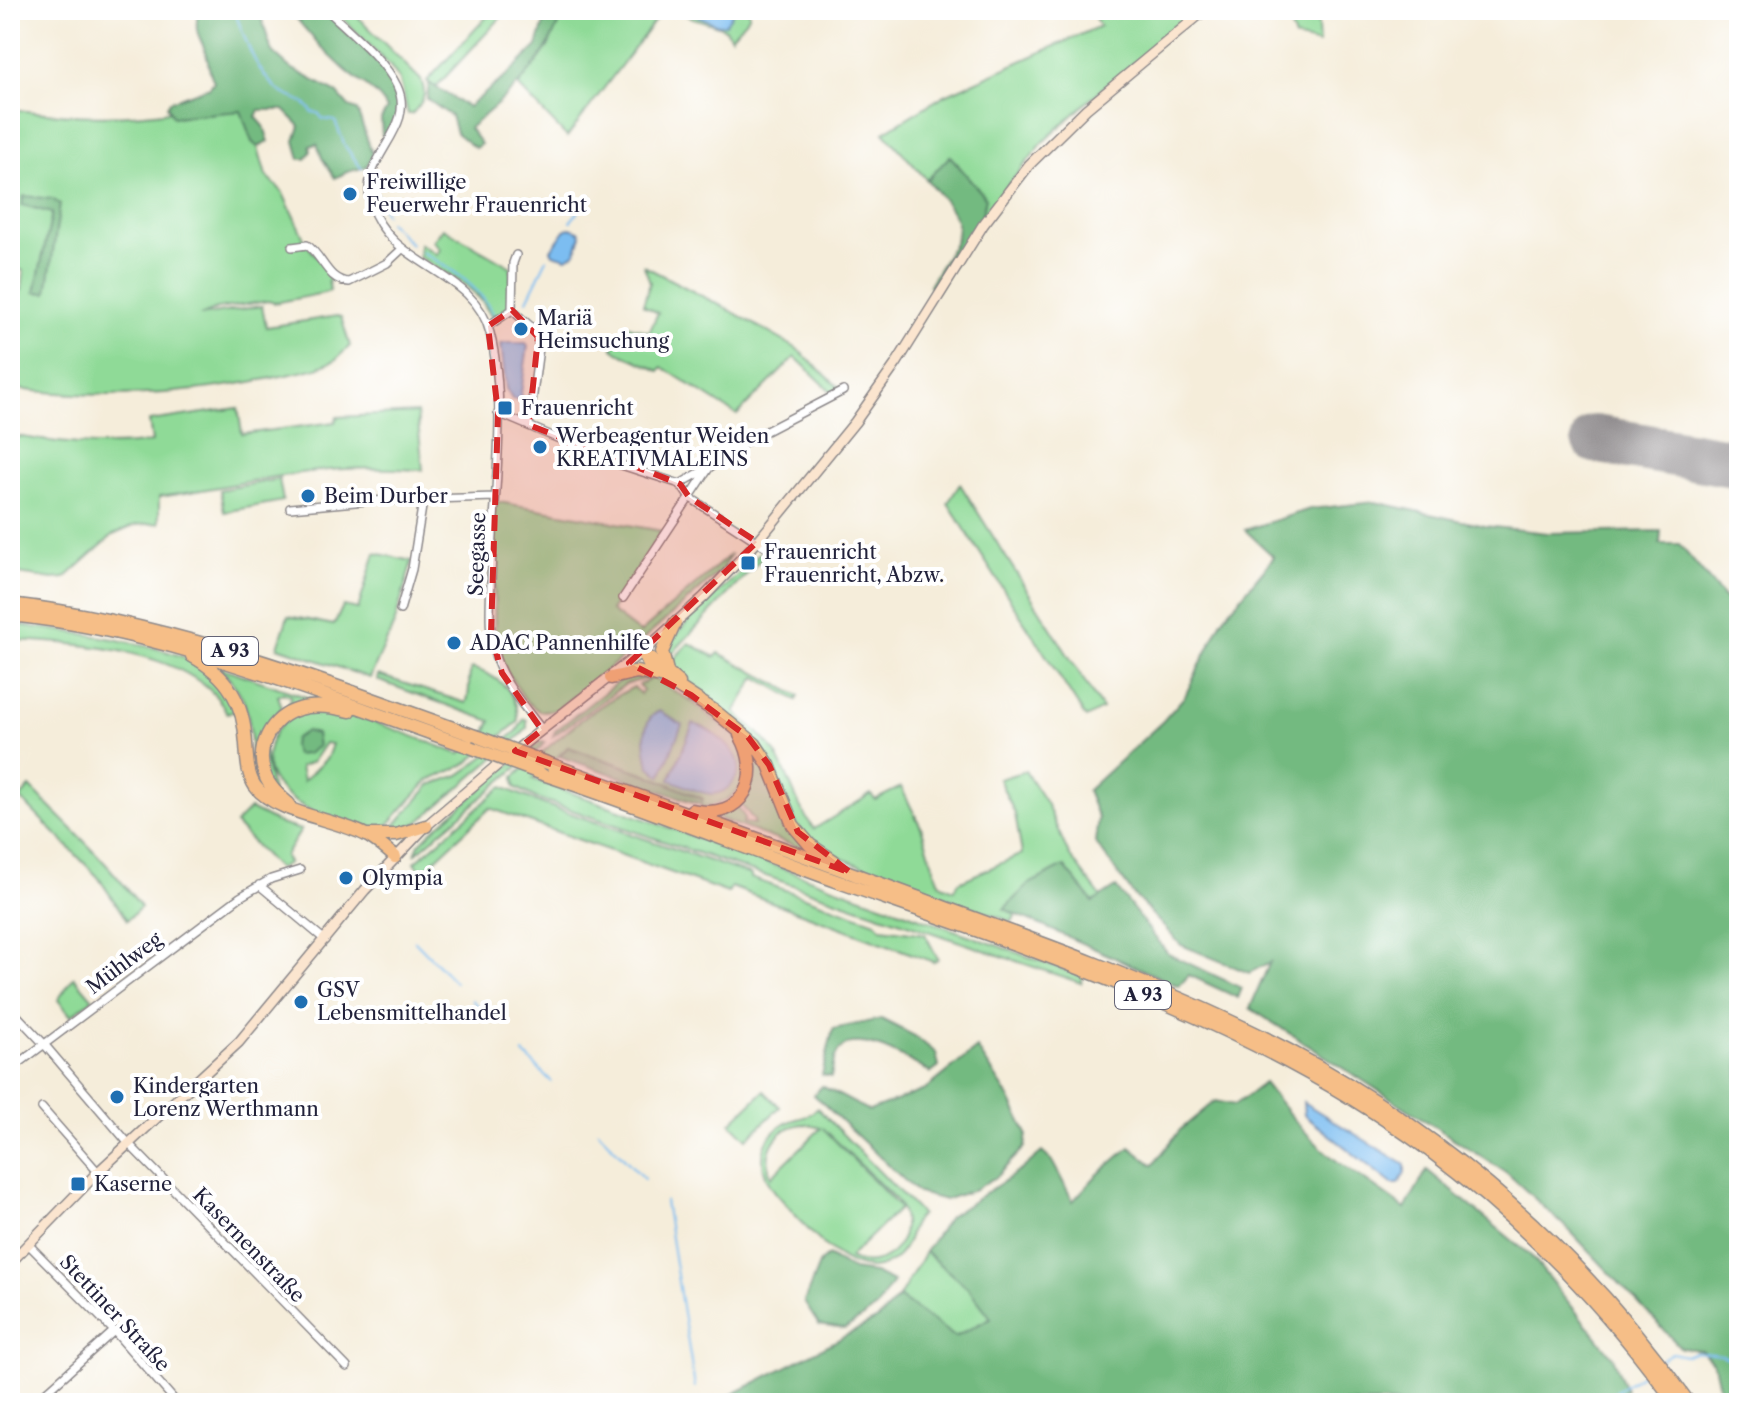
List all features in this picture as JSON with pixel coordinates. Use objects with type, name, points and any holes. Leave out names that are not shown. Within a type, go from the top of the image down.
[{"type":"highway","name":"A 93","points":[[10,604],[79,613],[176,634],[272,665],[851,873],[1134,979],[1240,1025],[1325,1071],[1415,1127],[1487,1183],[1604,1295],[1639,1347],[1689,1403]]},
{"type":"highway","name":"A 93","points":[[10,615],[63,622],[171,645],[267,675],[1042,954],[1210,1024],[1290,1064],[1377,1116],[1450,1168],[1514,1222],[1639,1347]]},
{"type":"highway","points":[[665,674],[662,652],[675,623]]},
{"type":"highway","points":[[171,645],[210,667],[228,683],[237,697],[244,719],[247,762],[256,787],[275,803],[367,835],[395,857]]},
{"type":"highway","points":[[642,652],[647,665],[665,674],[748,737],[764,757],[788,818],[798,832],[817,850],[851,873]]},
{"type":"highway","points":[[611,678],[645,672],[665,674]]},
{"type":"highway","points":[[295,809],[279,796],[265,775],[262,762],[264,744],[278,720],[296,710],[327,707],[402,723]]},
{"type":"highway","points":[[648,799],[706,813],[733,805],[749,786],[751,774],[749,752],[737,729]]},
{"type":"highway","points":[[367,835],[396,835],[426,826]]},
{"type":"highway","name":"A 93","points":[[1663,1377],[1675,1403]]},
{"type":"main road","points":[[10,1263],[98,1172],[239,1042],[395,857],[426,826],[642,652],[757,542],[818,471],[869,404],[976,236],[1029,165],[1086,109],[1205,10]]},
{"type":"street","points":[[327,10],[390,75],[403,106],[398,124],[367,181],[371,205],[380,225],[402,249],[466,291],[481,308],[488,326],[512,310]]},
{"type":"street","points":[[292,247],[307,245],[334,278],[349,282],[387,263],[402,249]]},
{"type":"street","points":[[512,310],[513,263],[516,255]]},
{"type":"street","points":[[512,310],[533,326],[538,337],[529,425]]},
{"type":"street","name":"Seegasse","points":[[488,326],[495,360],[498,413],[491,551],[490,621],[493,646],[502,673],[542,730]]},
{"type":"street","points":[[680,484],[749,440],[843,391]]},
{"type":"street","points":[[498,413],[618,464],[680,484],[689,497],[772,551]]},
{"type":"street","points":[[623,598],[709,468]]},
{"type":"street","points":[[290,508],[366,501],[495,497]]},
{"type":"street","points":[[400,610],[412,569],[423,501]]},
{"type":"street","name":"Mühlweg","points":[[10,1070],[259,885],[300,870]]},
{"type":"street","points":[[259,885],[325,940]]},
{"type":"street","name":"Kasernenstraße","points":[[10,1008],[129,1144],[347,1367]]},
{"type":"street","points":[[42,1108],[98,1172]]},
{"type":"street","name":"Stettiner Straße","points":[[29,1245],[114,1331],[177,1403]]},
{"type":"street","points":[[34,1403],[114,1331]]},
{"type":"highlighted area","points":[[512,310],[538,337],[529,425],[680,484],[689,497],[757,542],[629,663],[691,695],[748,737],[769,765],[798,832],[851,873],[515,751],[542,730],[502,673],[491,634],[498,413],[488,326]]},
{"type":"green space","points":[[198,10],[259,10],[272,52],[289,67],[337,93],[349,107],[357,110],[373,156],[366,167],[335,178],[317,144],[310,146],[311,151],[306,159],[300,159],[295,141],[300,126],[284,110],[259,110],[256,117],[264,126],[269,142],[258,147],[252,142],[241,111],[173,117],[167,106],[170,101],[210,87],[214,81],[197,31]]},
{"type":"green space","points":[[290,10],[323,10],[382,68],[397,95],[399,108],[386,137],[382,135],[381,119],[387,109],[383,102],[327,53]]},
{"type":"green space","points":[[335,10],[351,10],[421,80],[423,98],[412,114],[408,114],[400,80],[390,66]]},
{"type":"green space","points":[[493,10],[508,10],[435,88],[427,81]]},
{"type":"green space","points":[[548,10],[563,10],[548,46],[513,90],[469,128],[481,144],[475,148],[456,133],[451,116],[427,99],[429,83],[468,107],[537,46]]},
{"type":"green space","points":[[563,10],[663,10],[567,137],[518,86],[548,47]]},
{"type":"green space","points":[[691,10],[749,10],[749,16],[731,37],[724,28],[687,16]]},
{"type":"green space","points":[[1090,10],[1121,10],[1125,14],[1135,10],[1198,10],[1044,141],[981,219],[985,197],[951,157],[927,180],[884,132],[945,95],[1100,26]]},
{"type":"green space","points":[[1284,10],[1317,10],[1319,44],[1295,38]]},
{"type":"green space","points":[[10,109],[90,116],[170,111],[174,117],[241,110],[252,142],[258,147],[266,176],[282,191],[307,245],[334,278],[328,280],[330,291],[324,293],[275,303],[268,301],[217,309],[200,316],[262,306],[266,327],[337,316],[341,317],[350,346],[334,361],[317,368],[203,389],[88,395],[10,388],[10,287],[22,290],[24,271],[10,267]]},
{"type":"green space","points":[[950,156],[986,198],[981,219],[936,291],[929,285],[949,253],[957,231],[951,211],[927,180]]},
{"type":"green space","points":[[24,196],[52,199],[60,204],[47,293],[35,292],[52,213],[22,205]]},
{"type":"green space","points":[[443,228],[511,267],[511,305],[499,315],[491,316],[467,286],[419,257],[420,244],[437,254],[440,249],[433,241]]},
{"type":"green space","points":[[644,266],[796,348],[843,391],[835,395],[795,357],[737,415],[662,367],[659,371],[618,352],[613,348],[625,325],[649,332],[658,313],[643,305],[650,282]]},
{"type":"green space","points":[[238,408],[242,434],[335,422],[337,417],[417,413],[423,470],[318,471],[159,497],[159,523],[136,525],[113,535],[65,578],[10,573],[10,435],[81,444],[152,442],[149,421]]},
{"type":"green space","points":[[279,479],[283,501],[224,512],[220,490]]},
{"type":"green space","points":[[960,484],[1102,709],[1086,718],[948,503]]},
{"type":"green space","points":[[493,501],[662,531],[611,611],[640,633],[731,554],[721,570],[627,654],[556,710],[539,711],[527,702],[506,670],[495,641]]},
{"type":"green space","points":[[1375,502],[1485,526],[1548,533],[1661,531],[1660,544],[1679,544],[1725,599],[1739,600],[1739,1403],[1726,1403],[1721,1396],[1714,1364],[1701,1350],[1681,1348],[1571,1232],[1507,1173],[1250,1008],[1270,962],[1249,973],[1181,945],[1133,894],[1095,842],[1098,818],[1087,791],[1163,721],[1185,696],[1222,620],[1274,557],[1245,530],[1310,509]]},
{"type":"green space","points":[[375,553],[412,561],[395,622],[370,678],[278,647],[288,616],[334,625],[343,606],[358,609]]},
{"type":"green space","points":[[759,553],[763,554],[761,559],[666,660],[677,634]]},
{"type":"green space","points":[[10,624],[114,639],[170,652],[209,670],[238,710],[227,713],[211,691],[161,662],[98,647],[10,640]]},
{"type":"green space","points":[[689,643],[715,657],[719,653],[799,696],[797,700],[756,677],[735,712],[776,754],[814,829],[871,794],[875,800],[901,787],[921,827],[938,880],[954,890],[959,882],[1022,854],[1015,814],[999,779],[1025,771],[1046,803],[1069,855],[1101,897],[1093,903],[1005,909],[1016,914],[1012,922],[830,854],[798,828],[753,737],[668,665]]},
{"type":"green space","points":[[217,666],[323,703],[288,708],[291,696],[283,693],[278,696],[282,707],[261,740],[273,796],[257,774],[244,702]]},
{"type":"green space","points":[[472,668],[481,671],[505,687],[515,702],[518,722],[465,765],[428,781],[383,830],[344,822],[302,806],[285,794],[273,779],[267,762],[274,735],[285,722],[308,712],[324,711],[363,719],[460,754],[488,731],[491,721],[377,680],[378,675],[466,703]],"holes":[[[325,743],[332,744],[327,758],[303,781],[300,767],[312,762]]]},
{"type":"green space","points":[[633,676],[648,678],[626,684],[553,736],[555,731],[618,682]]},
{"type":"green space","points":[[653,678],[691,701],[741,741],[746,780],[737,792],[721,802],[701,807],[702,798],[646,774],[568,747],[533,779],[1032,958],[1083,977],[1081,983],[536,798],[515,787],[514,777],[571,728],[601,705],[634,687],[640,694],[643,690],[639,685]],"holes":[[[693,724],[703,727],[736,756],[735,779],[728,786],[712,792],[695,790],[670,779]]]},
{"type":"green space","points":[[524,719],[527,720],[527,728],[522,734],[419,822],[390,831],[430,785],[459,775],[472,766],[517,731]]},
{"type":"green space","points":[[306,731],[316,734],[318,746],[307,754],[295,755],[294,739]]},
{"type":"green space","points":[[542,741],[545,742],[540,748],[415,854],[419,844],[430,833]]},
{"type":"green space","points":[[568,747],[646,774],[703,799],[701,805],[559,756]]},
{"type":"green space","points":[[755,751],[767,772],[785,820],[811,852],[709,815],[737,806],[745,818],[743,823],[754,824],[741,805]]},
{"type":"green space","points":[[30,787],[102,860],[141,907],[127,920],[98,877],[20,798]]},
{"type":"green space","points":[[502,787],[751,875],[751,878],[876,922],[882,928],[925,934],[938,959],[934,962],[731,887],[728,893],[490,808],[422,872],[415,862]]},
{"type":"green space","points":[[250,809],[280,824],[301,830],[285,856],[288,863],[278,869],[235,824]]},
{"type":"green space","points":[[1064,866],[1093,902],[1116,887],[1168,954],[1242,988],[1238,998],[1189,975],[1179,986],[1004,909],[1029,884]]},
{"type":"green space","points":[[74,977],[93,999],[71,1016],[58,1000]]},
{"type":"green space","points":[[881,1019],[915,1036],[936,1053],[939,1067],[931,1073],[881,1048],[853,1043],[842,1048],[835,1058],[831,1077],[822,1075],[833,1029]]},
{"type":"green space","points":[[977,1048],[1009,1097],[1027,1134],[1025,1147],[997,1176],[974,1190],[945,1200],[918,1193],[814,1095],[822,1086],[869,1111],[925,1090]]},
{"type":"green space","points":[[1264,1083],[1327,1153],[1405,1209],[1427,1170],[1530,1255],[1613,1357],[1626,1390],[1612,1403],[716,1403],[878,1319],[899,1297],[955,1337],[991,1318],[968,1288],[925,1252],[949,1217],[1021,1170],[1042,1152],[1052,1161],[1073,1201],[1130,1147],[1153,1165],[1180,1130],[1215,1101],[1235,1105]]},
{"type":"green space","points":[[764,1091],[780,1107],[747,1139],[731,1123]]},
{"type":"green space","points":[[817,1108],[921,1214],[913,1224],[906,1246],[898,1256],[882,1266],[865,1268],[831,1251],[770,1185],[763,1166],[768,1139],[783,1125]],"holes":[[[805,1124],[821,1128],[771,1177],[770,1149],[780,1135],[787,1129]],[[823,1128],[896,1200],[899,1207]],[[900,1208],[902,1238],[887,1257],[876,1262],[849,1258]]]},
{"type":"green space","points":[[925,1252],[968,1288],[992,1317],[955,1337],[899,1297]]},
{"type":"green space","points":[[827,1256],[853,1270],[874,1273],[893,1282],[876,1308],[845,1329],[819,1325],[804,1302],[820,1262]]},
{"type":"water","points":[[699,10],[735,10],[725,24],[718,25],[696,15]]},
{"type":"water","points":[[570,228],[581,235],[576,252],[567,258],[553,254],[551,250]]},
{"type":"water","points":[[526,343],[528,346],[520,400],[512,399],[506,389],[501,344]]},
{"type":"water","points":[[660,711],[682,725],[661,776],[649,766],[645,743],[649,720]]},
{"type":"water","points":[[693,724],[718,737],[737,758],[736,776],[724,791],[712,794],[701,792],[670,780]]},
{"type":"water","points":[[1303,1102],[1405,1165],[1399,1184],[1392,1184],[1304,1115]]},
{"type":"waterway","points":[[234,10],[251,52],[269,81],[323,119],[335,121],[345,146],[362,169]]},
{"type":"waterway","points":[[692,14],[694,10]]},
{"type":"waterway","points":[[376,193],[385,214]]},
{"type":"waterway","points":[[570,222],[591,196]]},
{"type":"waterway","points":[[389,222],[411,244]]},
{"type":"waterway","points":[[422,252],[471,285],[493,313]]},
{"type":"waterway","points":[[527,300],[547,259]]},
{"type":"waterway","points":[[415,941],[455,982]]},
{"type":"waterway","points":[[472,1000],[495,1023]]},
{"type":"waterway","points":[[523,1053],[551,1081]]},
{"type":"waterway","points":[[598,1131],[644,1179]]},
{"type":"waterway","points":[[665,1201],[695,1387]]},
{"type":"waterway","points":[[1662,1359],[1672,1353],[1686,1356],[1696,1352],[1721,1355],[1739,1364]]},
{"type":"waterway","points":[[1599,1403],[1645,1372]]},
{"type":"runway","points":[[1595,439],[1739,464]]},
{"type":"place","name":"Freiwillige Feuerwehr Frauenricht","points":[[350,194]]},
{"type":"place","name":"Mariä Heimsuchung","points":[[521,329]]},
{"type":"place","name":"Frauenricht","points":[[505,408]]},
{"type":"place","name":"Werbeagentur Weiden KREATIVMALEINS","points":[[540,447]]},
{"type":"place","name":"Beim Durber","points":[[308,496]]},
{"type":"place","name":"Frauenricht Frauenricht, Abzw.","points":[[748,563]]},
{"type":"place","name":"ADAC Pannenhilfe","points":[[454,643]]},
{"type":"place","name":"Olympia","points":[[346,878]]},
{"type":"place","name":"GSV Lebensmittelhandel","points":[[301,1002]]},
{"type":"place","name":"Kindergarten Lorenz Werthmann","points":[[117,1097]]},
{"type":"place","name":"Kaserne","points":[[78,1184]]}]
